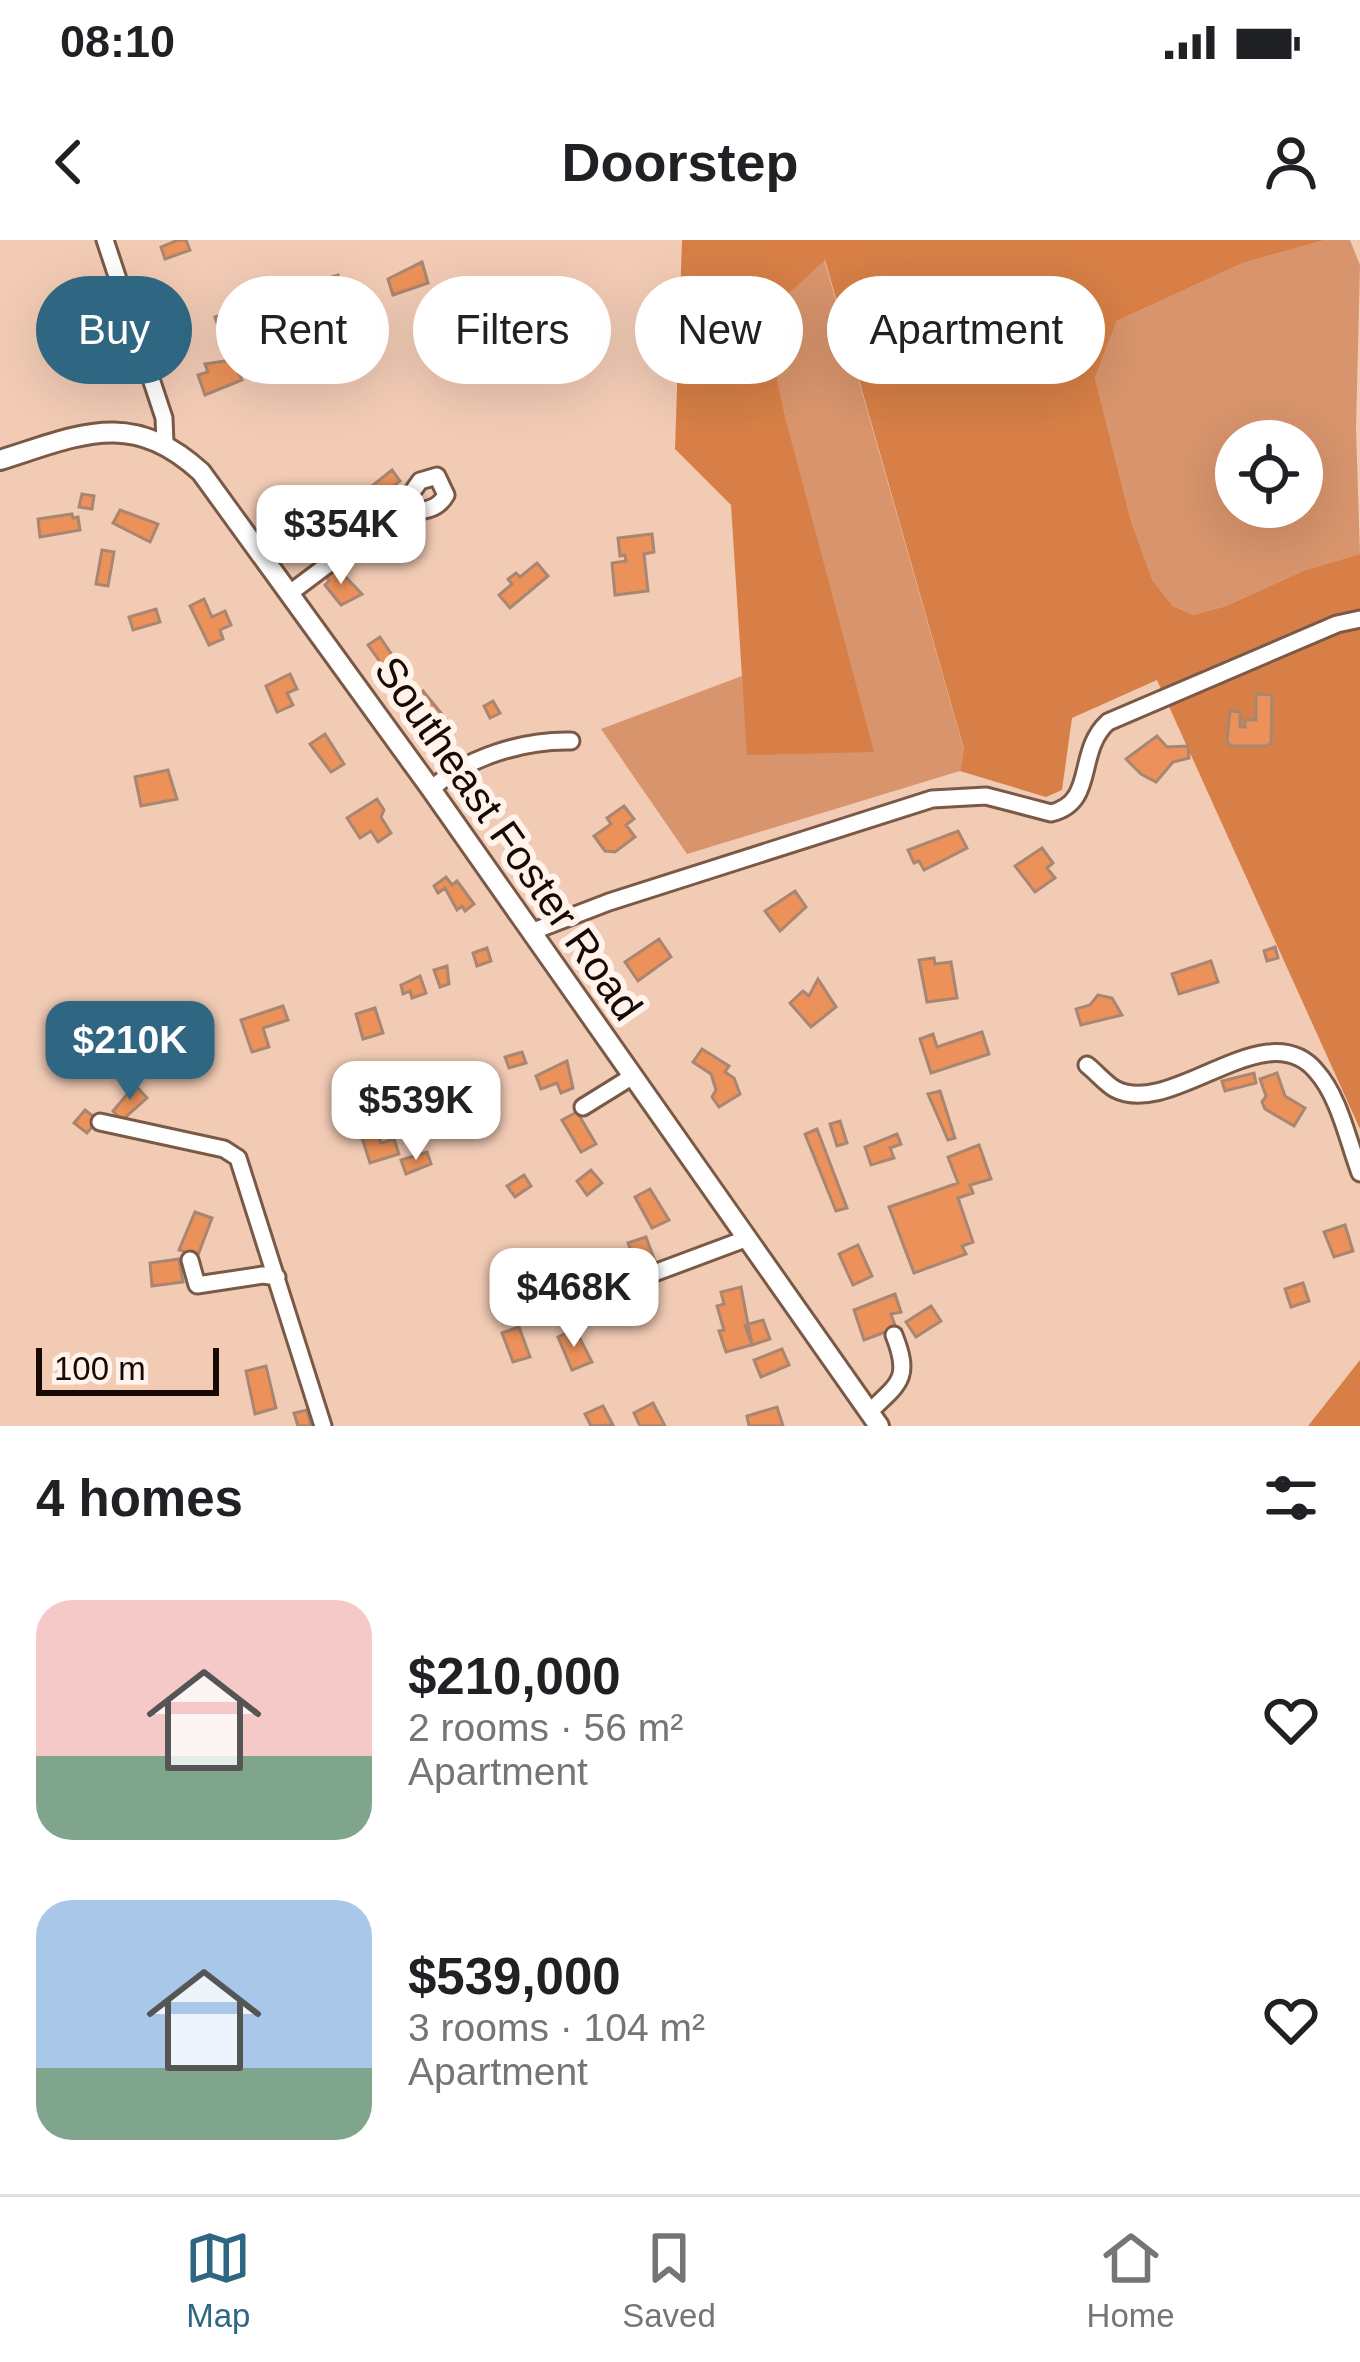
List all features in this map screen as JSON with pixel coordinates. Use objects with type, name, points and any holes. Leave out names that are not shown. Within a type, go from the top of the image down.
[{"type":"main road","points":[[0,460],[94,434],[116,432],[165,443]]},
{"type":"main road","name":"Southeast Foster Road","points":[[165,443],[201,472],[290,593],[874,1419]]},
{"type":"street","points":[[105,240],[164,418],[165,443]]},
{"type":"street","points":[[290,593],[398,512]]},
{"type":"street","points":[[531,932],[609,902],[932,799],[969,795],[1051,813],[1064,810],[1081,789],[1091,739],[1108,722],[1337,624],[1360,619]]},
{"type":"street","points":[[430,789],[461,768],[505,751],[543,740],[571,741]]},
{"type":"street","points":[[1088,1065],[1117,1091],[1151,1092],[1269,1052],[1289,1054],[1315,1067],[1360,1173]]},
{"type":"street","points":[[583,1107],[633,1076]]},
{"type":"street","points":[[100,1122],[224,1149],[238,1158],[323,1426]]},
{"type":"street","points":[[544,1314],[748,1238]]},
{"type":"street","points":[[190,1260],[197,1285],[277,1277]]},
{"type":"street","points":[[874,1419],[902,1375],[894,1335]]},
{"type":"shaded area","points":[[682,240],[1325,240],[1243,263],[1117,321],[1105,352],[1105,276],[830,276],[825,260],[803,280],[803,276],[681,276]]},
{"type":"shaded area","points":[[1325,240],[1350,240],[1360,265],[1356,429],[1360,554],[1305,570],[1226,606],[1193,615],[1173,606],[1153,581],[1131,521],[1097,384],[1105,384],[1105,352],[1117,321],[1243,263]]},
{"type":"shaded area","points":[[824,259],[829,276],[827,384],[860,384],[964,750],[960,771],[687,854],[601,729],[742,676],[748,755],[787,425],[778,384],[803,384],[803,279]]},
{"type":"shaded area","points":[[677,384],[778,384],[874,752],[747,755],[731,505],[675,449]]},
{"type":"shaded area","points":[[860,384],[1097,384],[1131,521],[1153,581],[1173,606],[1193,615],[1226,606],[1305,570],[1360,554],[1360,1129],[1157,680],[1072,718],[1062,790],[1046,797],[960,771],[964,749]]},
{"type":"shaded area","points":[[1360,1360],[1360,1426],[1308,1426]]},
{"type":"building","points":[[186,240],[190,250],[165,259],[161,247]]},
{"type":"building","points":[[422,262],[426,276],[413,276],[413,288],[393,295],[389,278]]},
{"type":"building","points":[[216,362],[216,384],[232,384],[205,395],[198,375],[208,372],[205,364]]},
{"type":"building","points":[[392,470],[400,481],[370,504],[362,494]]},
{"type":"building","points":[[82,494],[94,496],[92,509],[79,507]]},
{"type":"building","points":[[120,510],[158,524],[150,542],[113,523]]},
{"type":"building","points":[[340,512],[351,525],[336,547],[321,529]]},
{"type":"building","points":[[78,517],[80,530],[40,537],[38,519]]},
{"type":"building","points":[[652,534],[654,552],[644,554],[648,591],[615,595],[612,563],[626,561],[625,555],[620,556],[618,538]]},
{"type":"building","points":[[102,550],[114,552],[108,586],[96,584]]},
{"type":"building","points":[[537,563],[548,576],[510,608],[499,595],[512,584],[508,579],[516,573],[520,577]]},
{"type":"building","points":[[337,568],[362,594],[341,605],[325,585],[326,576]]},
{"type":"building","points":[[204,599],[212,617],[225,611],[231,625],[220,630],[223,639],[209,645],[190,606]]},
{"type":"building","points":[[156,609],[160,622],[133,630],[129,617]]},
{"type":"building","points":[[380,637],[394,658],[383,666],[368,645]]},
{"type":"building","points":[[290,674],[297,689],[287,693],[293,705],[277,712],[266,686]]},
{"type":"building","points":[[423,691],[446,719],[431,731],[409,703]]},
{"type":"building","points":[[1256,694],[1272,695],[1271,743],[1230,746],[1230,711],[1240,712],[1240,727],[1245,727],[1245,720],[1256,720]]},
{"type":"building","points":[[493,701],[500,713],[490,718],[484,706]]},
{"type":"building","points":[[325,734],[344,764],[331,772],[310,744]]},
{"type":"building","points":[[1157,736],[1167,747],[1188,746],[1189,758],[1173,762],[1156,782],[1126,759]]},
{"type":"building","points":[[168,770],[177,799],[141,806],[135,777]]},
{"type":"building","points":[[377,799],[391,833],[378,842],[371,831],[360,838],[347,818]]},
{"type":"building","points":[[624,806],[634,819],[626,825],[635,837],[615,852],[605,851],[594,836]]},
{"type":"building","points":[[958,831],[967,848],[924,870],[919,861],[914,863],[908,850]]},
{"type":"building","points":[[1042,848],[1053,863],[1047,868],[1055,878],[1035,892],[1015,866]]},
{"type":"building","points":[[446,877],[452,885],[457,881],[474,904],[465,911],[462,906],[457,910],[445,888],[438,893],[434,886]]},
{"type":"building","points":[[795,891],[806,907],[780,931],[765,911]]},
{"type":"building","points":[[659,939],[671,957],[638,981],[625,962]]},
{"type":"building","points":[[1275,947],[1278,958],[1267,961],[1264,951]]},
{"type":"building","points":[[487,948],[491,961],[477,966],[473,953]]},
{"type":"building","points":[[934,958],[935,964],[951,962],[957,998],[927,1002],[919,960]]},
{"type":"building","points":[[1211,961],[1218,982],[1179,994],[1172,974]]},
{"type":"building","points":[[447,966],[449,984],[440,987],[434,970]]},
{"type":"building","points":[[420,976],[426,993],[412,998],[410,991],[403,994],[401,985]]},
{"type":"building","points":[[818,979],[836,1007],[811,1027],[790,1003],[803,991],[809,996]]},
{"type":"building","points":[[1098,995],[1112,998],[1122,1015],[1081,1025],[1076,1009],[1090,1005]]},
{"type":"building","points":[[283,1006],[288,1020],[263,1028],[269,1047],[252,1052],[241,1020]]},
{"type":"building","points":[[375,1008],[383,1033],[363,1039],[356,1014]]},
{"type":"building","points":[[982,1032],[989,1054],[931,1073],[920,1039],[933,1034],[937,1047]]},
{"type":"building","points":[[702,1049],[729,1066],[725,1072],[734,1078],[740,1094],[719,1107],[712,1097],[716,1090],[711,1074],[693,1062]]},
{"type":"building","points":[[522,1052],[526,1063],[509,1068],[505,1057]]},
{"type":"building","points":[[567,1061],[573,1088],[561,1093],[557,1083],[541,1089],[536,1076]]},
{"type":"building","points":[[401,1071],[411,1087],[395,1098],[385,1082]]},
{"type":"building","points":[[1254,1073],[1256,1083],[1225,1091],[1222,1081]]},
{"type":"building","points":[[1277,1073],[1285,1096],[1305,1108],[1294,1126],[1265,1109],[1262,1102],[1266,1096],[1260,1079]]},
{"type":"building","points":[[135,1085],[147,1098],[121,1121],[113,1111]]},
{"type":"building","points":[[940,1091],[955,1138],[948,1140],[928,1094]]},
{"type":"building","points":[[85,1110],[98,1120],[87,1133],[74,1123]]},
{"type":"building","points":[[577,1112],[596,1144],[581,1152],[562,1120]]},
{"type":"building","points":[[840,1121],[847,1143],[837,1146],[830,1124]]},
{"type":"building","points":[[817,1129],[847,1208],[836,1211],[805,1134]]},
{"type":"building","points":[[378,1133],[381,1143],[394,1139],[399,1154],[370,1163],[362,1138]]},
{"type":"building","points":[[897,1134],[901,1144],[890,1148],[894,1158],[871,1165],[865,1147]]},
{"type":"building","points":[[979,1145],[991,1179],[970,1185],[973,1193],[958,1198],[973,1242],[962,1246],[966,1254],[914,1273],[889,1207],[958,1183],[948,1157]]},
{"type":"building","points":[[427,1152],[431,1164],[406,1174],[401,1160]]},
{"type":"building","points":[[591,1170],[602,1183],[587,1195],[577,1181]]},
{"type":"building","points":[[524,1175],[531,1186],[515,1197],[507,1186]]},
{"type":"building","points":[[650,1189],[669,1220],[652,1228],[635,1197]]},
{"type":"building","points":[[195,1212],[212,1218],[198,1255],[179,1250]]},
{"type":"building","points":[[1345,1225],[1353,1251],[1334,1257],[1324,1232]]},
{"type":"building","points":[[646,1237],[656,1264],[638,1270],[628,1243]]},
{"type":"building","points":[[858,1245],[872,1276],[853,1285],[839,1254]]},
{"type":"building","points":[[179,1259],[183,1282],[152,1286],[150,1263]]},
{"type":"building","points":[[1303,1283],[1309,1301],[1291,1307],[1285,1289]]},
{"type":"building","points":[[741,1287],[752,1345],[726,1352],[717,1306],[724,1304],[721,1292]]},
{"type":"building","points":[[895,1294],[901,1312],[891,1314],[896,1328],[864,1340],[854,1310]]},
{"type":"building","points":[[931,1306],[941,1321],[916,1337],[906,1322]]},
{"type":"building","points":[[763,1320],[770,1339],[752,1345],[745,1325]]},
{"type":"building","points":[[519,1327],[530,1357],[513,1362],[502,1333]]},
{"type":"building","points":[[575,1329],[592,1362],[572,1370],[558,1337]]},
{"type":"building","points":[[782,1349],[789,1365],[761,1377],[754,1360]]},
{"type":"building","points":[[266,1366],[276,1408],[255,1414],[246,1371]]},
{"type":"building","points":[[653,1403],[665,1426],[640,1426],[634,1413]]},
{"type":"building","points":[[603,1406],[613,1425],[591,1426],[585,1414]]},
{"type":"building","points":[[777,1407],[783,1426],[749,1426],[747,1416]]},
{"type":"building","points":[[307,1410],[311,1426],[298,1426],[294,1413]]}]
